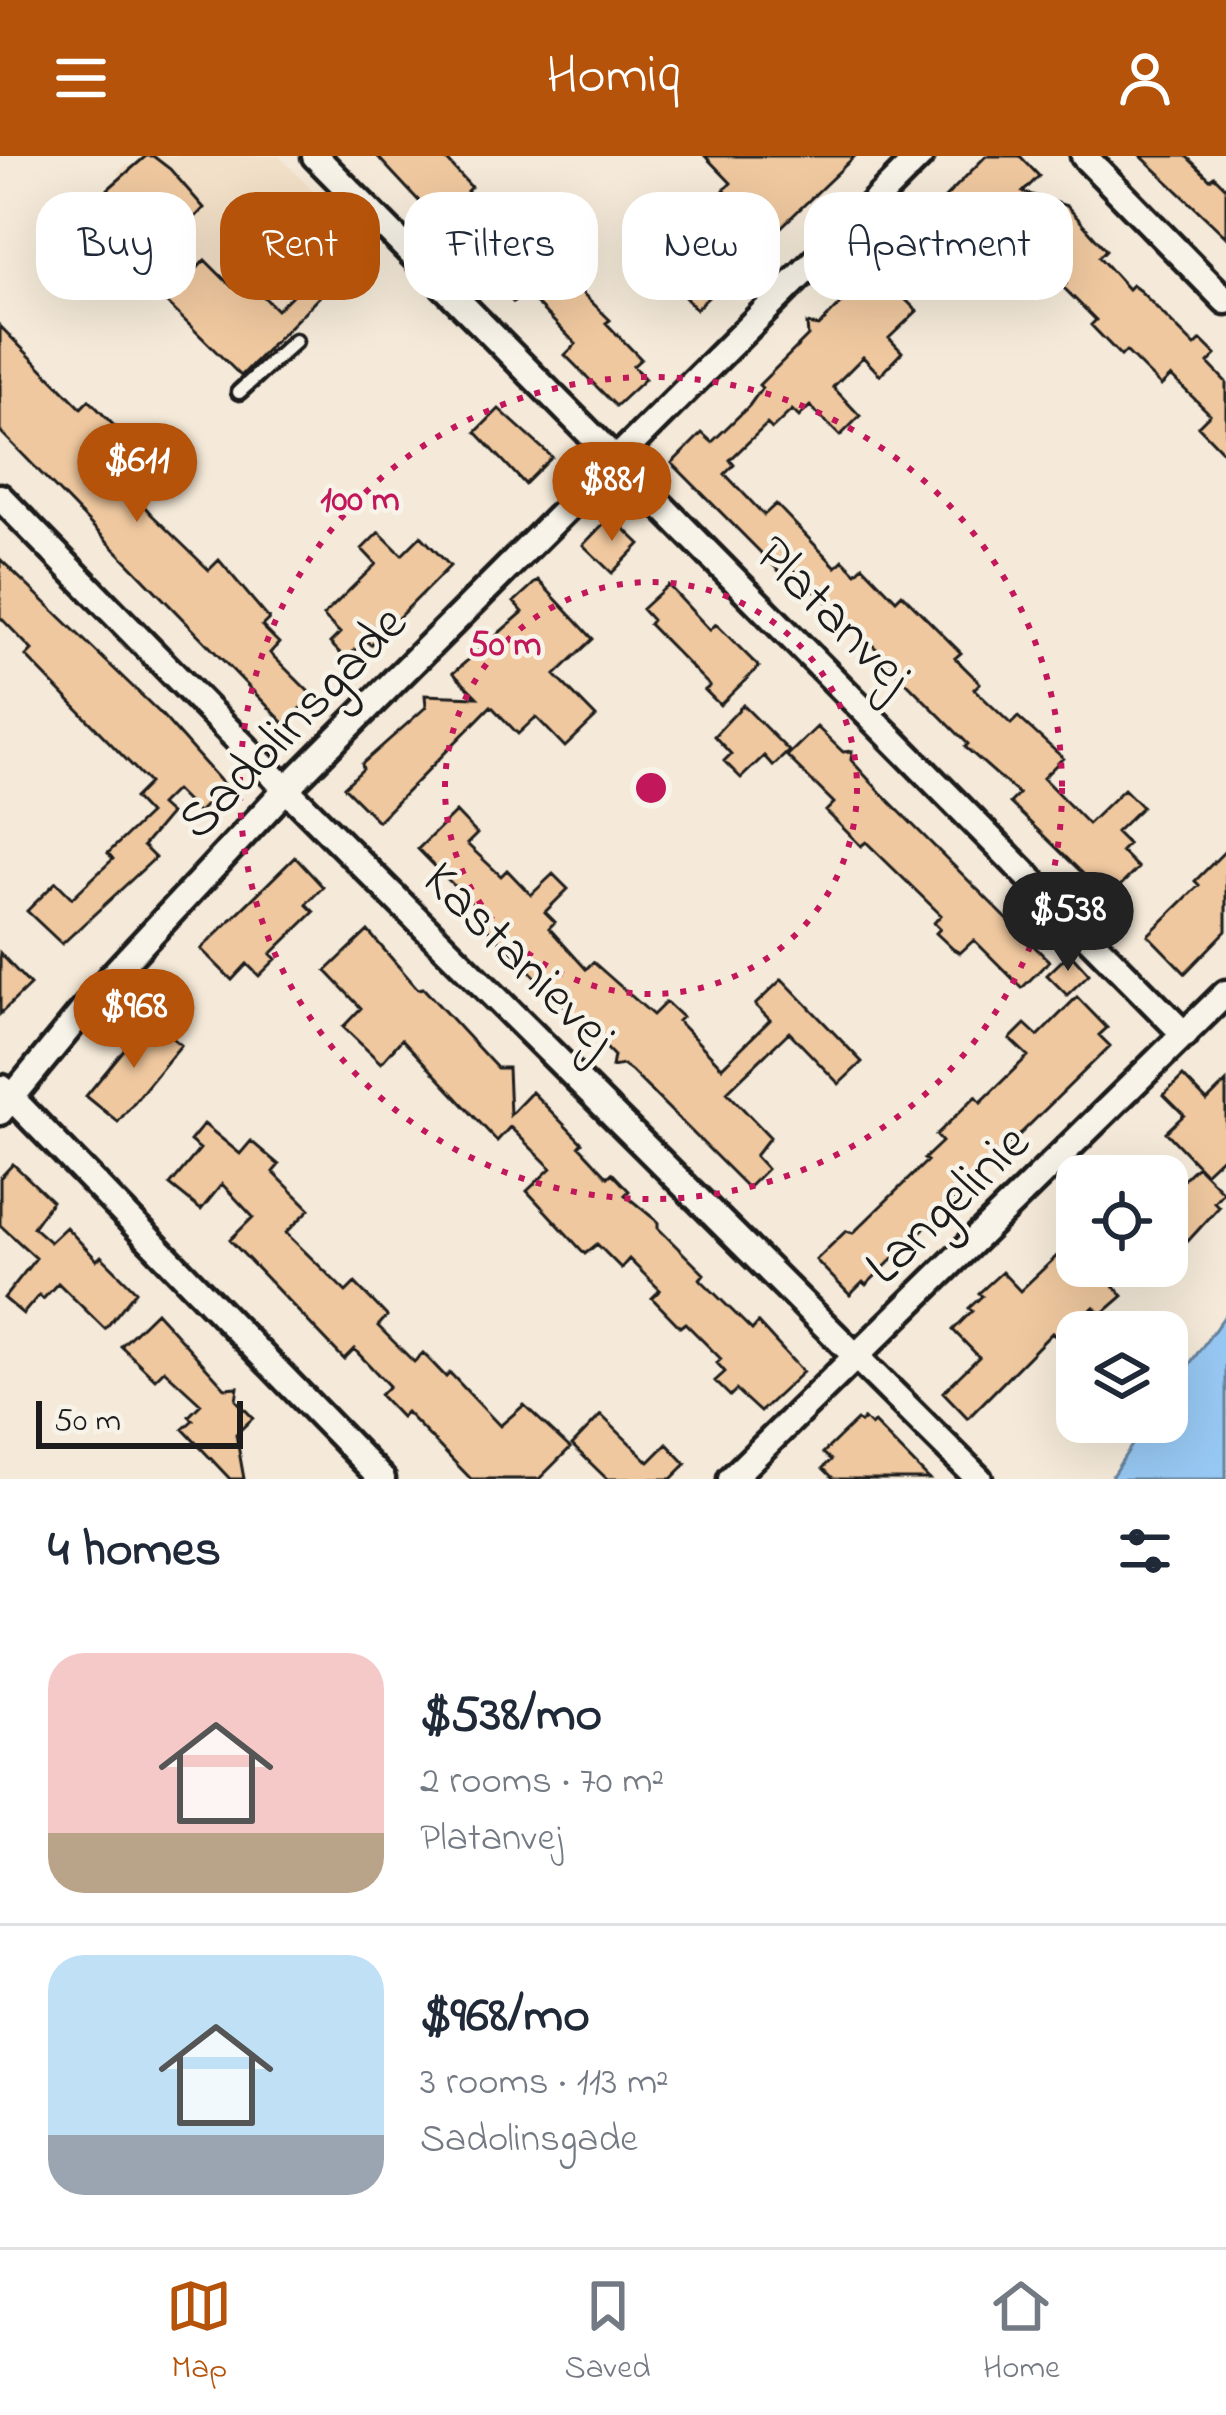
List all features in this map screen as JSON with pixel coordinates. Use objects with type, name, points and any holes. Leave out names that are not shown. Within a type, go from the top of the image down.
[{"type":"street","name":"Platanvej","points":[[316,156],[1185,1035]]},
{"type":"street","name":"Sadolinsgade","points":[[4,1099],[286,789],[920,156]]},
{"type":"street","points":[[1084,156],[1226,302]]},
{"type":"street","name":"Kastanievej","points":[[0,497],[286,789],[979,1479]]},
{"type":"street","name":"Langelinie","points":[[731,1479],[1226,993]]},
{"type":"street","points":[[4,1099],[382,1479]]},
{"type":"lane","points":[[239,392],[295,341]]},
{"type":"shaded area","points":[[146,156],[279,156],[314,192],[220,192],[220,300],[287,300],[274,313],[288,328],[284,339],[244,380],[165,300],[196,300],[196,192],[108,192],[122,179],[117,173],[127,164],[133,169]]},
{"type":"water","points":[[1226,1314],[1226,1479],[1110,1479],[1133,1443],[1188,1443],[1188,1366]]},
{"type":"building","points":[[146,156],[153,156],[190,192],[108,192]]},
{"type":"building","points":[[377,156],[443,156],[471,187],[468,192],[411,192]]},
{"type":"building","points":[[705,156],[855,156],[818,192],[804,192],[804,205],[780,228],[780,192],[726,192],[731,183]]},
{"type":"building","points":[[986,156],[1020,156],[1039,176],[1023,192],[951,192]]},
{"type":"building","points":[[1141,156],[1186,156],[1210,179],[1214,176],[1226,188],[1226,237]]},
{"type":"building","points":[[1073,213],[1106,250],[1099,257],[1128,289],[1132,285],[1140,291],[1195,346],[1201,340],[1216,355],[1208,363],[1226,382],[1226,455],[1198,426],[1210,414],[1171,376],[1161,386],[1126,351],[1121,356],[1091,325],[1096,320],[1073,297]]},
{"type":"building","points":[[205,260],[220,275],[220,300],[267,300],[277,310],[287,300],[316,300],[241,376],[166,302],[196,300],[196,270]]},
{"type":"building","points":[[533,300],[590,300],[641,359],[633,366],[645,379],[616,406],[565,355],[576,344]]},
{"type":"building","points":[[845,300],[906,300],[917,311],[889,338],[902,352],[880,375],[863,357],[833,387],[860,416],[840,436],[810,406],[799,417],[792,410],[772,429],[767,424],[730,460],[734,465],[725,474],[764,515],[776,504],[836,567],[843,560],[856,573],[863,566],[896,600],[902,594],[961,653],[955,658],[980,683],[974,689],[1011,724],[1018,717],[1063,758],[1043,778],[1088,824],[1124,789],[1142,807],[1116,832],[1128,844],[1121,851],[1138,868],[1108,898],[1010,803],[1019,794],[965,747],[968,744],[886,658],[792,569],[784,576],[672,463],[702,433],[712,442],[808,336],[807,324],[819,326]]},
{"type":"building","points":[[0,326],[81,408],[89,400],[121,433],[111,442],[118,450],[106,462],[209,570],[219,560],[269,619],[262,626],[279,643],[270,653],[313,696],[285,724],[0,431]]},
{"type":"building","points":[[499,409],[552,457],[525,484],[476,432]]},
{"type":"building","points":[[611,516],[640,544],[612,573],[583,545]]},
{"type":"building","points":[[379,532],[402,555],[421,536],[450,566],[371,645],[365,640],[346,659],[330,643],[340,633],[323,616],[376,564],[362,549]]},
{"type":"building","points":[[0,559],[161,714],[225,786],[198,813],[175,790],[160,805],[170,814],[143,846],[155,858],[62,944],[27,911],[56,882],[72,898],[113,859],[108,853],[149,814],[134,798],[149,783],[26,656],[32,650],[0,617]]},
{"type":"building","points":[[538,580],[593,639],[555,675],[596,717],[565,747],[536,717],[518,734],[491,706],[378,821],[344,787],[363,769],[362,764],[426,707],[425,695],[477,697],[453,673],[523,612],[514,602]]},
{"type":"building","points":[[668,585],[710,630],[716,624],[759,667],[720,705],[705,690],[710,686],[649,624],[652,620],[642,609]]},
{"type":"building","points":[[743,705],[789,751],[773,766],[764,756],[741,778],[724,761],[731,754],[714,736]]},
{"type":"building","points":[[817,727],[843,752],[852,751],[851,760],[881,793],[1049,961],[1022,988],[974,940],[960,953],[953,949],[936,933],[940,929],[934,923],[941,915],[866,842],[861,846],[826,811],[834,803],[787,756]]},
{"type":"building","points":[[456,812],[477,834],[467,844],[501,876],[507,870],[531,895],[553,874],[568,889],[545,912],[555,922],[549,928],[586,969],[593,962],[653,1015],[666,1002],[722,1067],[770,1020],[755,1005],[782,979],[862,1062],[839,1084],[789,1032],[727,1092],[770,1137],[755,1156],[767,1169],[748,1188],[631,1071],[623,1065],[612,1067],[614,1056],[465,906],[470,902],[418,849]]},
{"type":"building","points":[[1226,850],[1226,931],[1185,973],[1148,935],[1199,885],[1195,881]]},
{"type":"building","points":[[295,857],[323,887],[306,904],[314,912],[271,954],[276,959],[259,976],[247,964],[232,980],[201,949]]},
{"type":"building","points":[[368,931],[497,1068],[508,1068],[510,1115],[532,1092],[608,1177],[612,1173],[629,1191],[625,1195],[658,1222],[658,1228],[704,1274],[700,1279],[752,1330],[758,1323],[803,1372],[760,1412],[736,1390],[730,1396],[715,1381],[725,1372],[717,1363],[721,1359],[652,1298],[660,1290],[629,1259],[621,1268],[597,1244],[585,1254],[527,1191],[551,1168],[510,1127],[497,1141],[402,1039],[381,1063],[343,1027],[361,1008],[326,971]]},
{"type":"building","points":[[0,953],[30,985],[0,1014]]},
{"type":"building","points":[[1070,953],[1089,974],[1067,995],[1047,975]]},
{"type":"building","points":[[1077,997],[1107,1028],[1099,1035],[1110,1046],[866,1285],[863,1282],[850,1295],[816,1260],[846,1231],[853,1233],[927,1161],[924,1159],[942,1142],[936,1135],[976,1096],[981,1102],[1028,1056],[1010,1039],[1025,1024],[1038,1036]]},
{"type":"building","points":[[149,1019],[181,1045],[118,1122],[86,1096]]},
{"type":"building","points":[[1183,1076],[1207,1101],[1226,1082],[1226,1153],[1205,1173],[1166,1132],[1184,1115],[1164,1095]]},
{"type":"building","points":[[204,1124],[240,1154],[251,1141],[279,1165],[273,1172],[310,1209],[286,1233],[346,1292],[355,1283],[387,1316],[378,1326],[414,1362],[423,1353],[446,1377],[450,1373],[500,1426],[524,1405],[570,1448],[539,1479],[471,1479],[406,1412],[401,1417],[380,1395],[389,1386],[354,1349],[344,1359],[230,1240],[253,1217],[222,1184],[201,1210],[170,1185],[200,1149],[190,1141]]},
{"type":"building","points":[[13,1164],[52,1201],[33,1227],[50,1242],[66,1227],[136,1291],[105,1329],[58,1283],[43,1299],[39,1295],[23,1314],[4,1298],[36,1258],[0,1225],[0,1178]]},
{"type":"building","points":[[1197,1166],[1223,1192],[1214,1202],[1219,1207],[1188,1241],[1188,1175]]},
{"type":"building","points":[[1056,1257],[1056,1287],[1115,1287],[1123,1296],[1106,1311],[1094,1307],[1056,1311],[1056,1337],[1052,1333],[968,1418],[943,1392],[979,1357],[953,1330],[972,1311],[969,1308],[982,1296],[979,1293],[1002,1272],[1020,1291]]},
{"type":"building","points":[[156,1312],[225,1388],[238,1387],[236,1400],[253,1418],[236,1434],[244,1479],[230,1479],[183,1429],[201,1404],[164,1370],[155,1379],[121,1346]]},
{"type":"building","points":[[601,1415],[649,1462],[667,1444],[686,1464],[671,1479],[607,1479],[572,1445]]},
{"type":"building","points":[[864,1419],[871,1426],[874,1423],[929,1479],[834,1479],[823,1468],[831,1460],[823,1453],[857,1420]]}]
